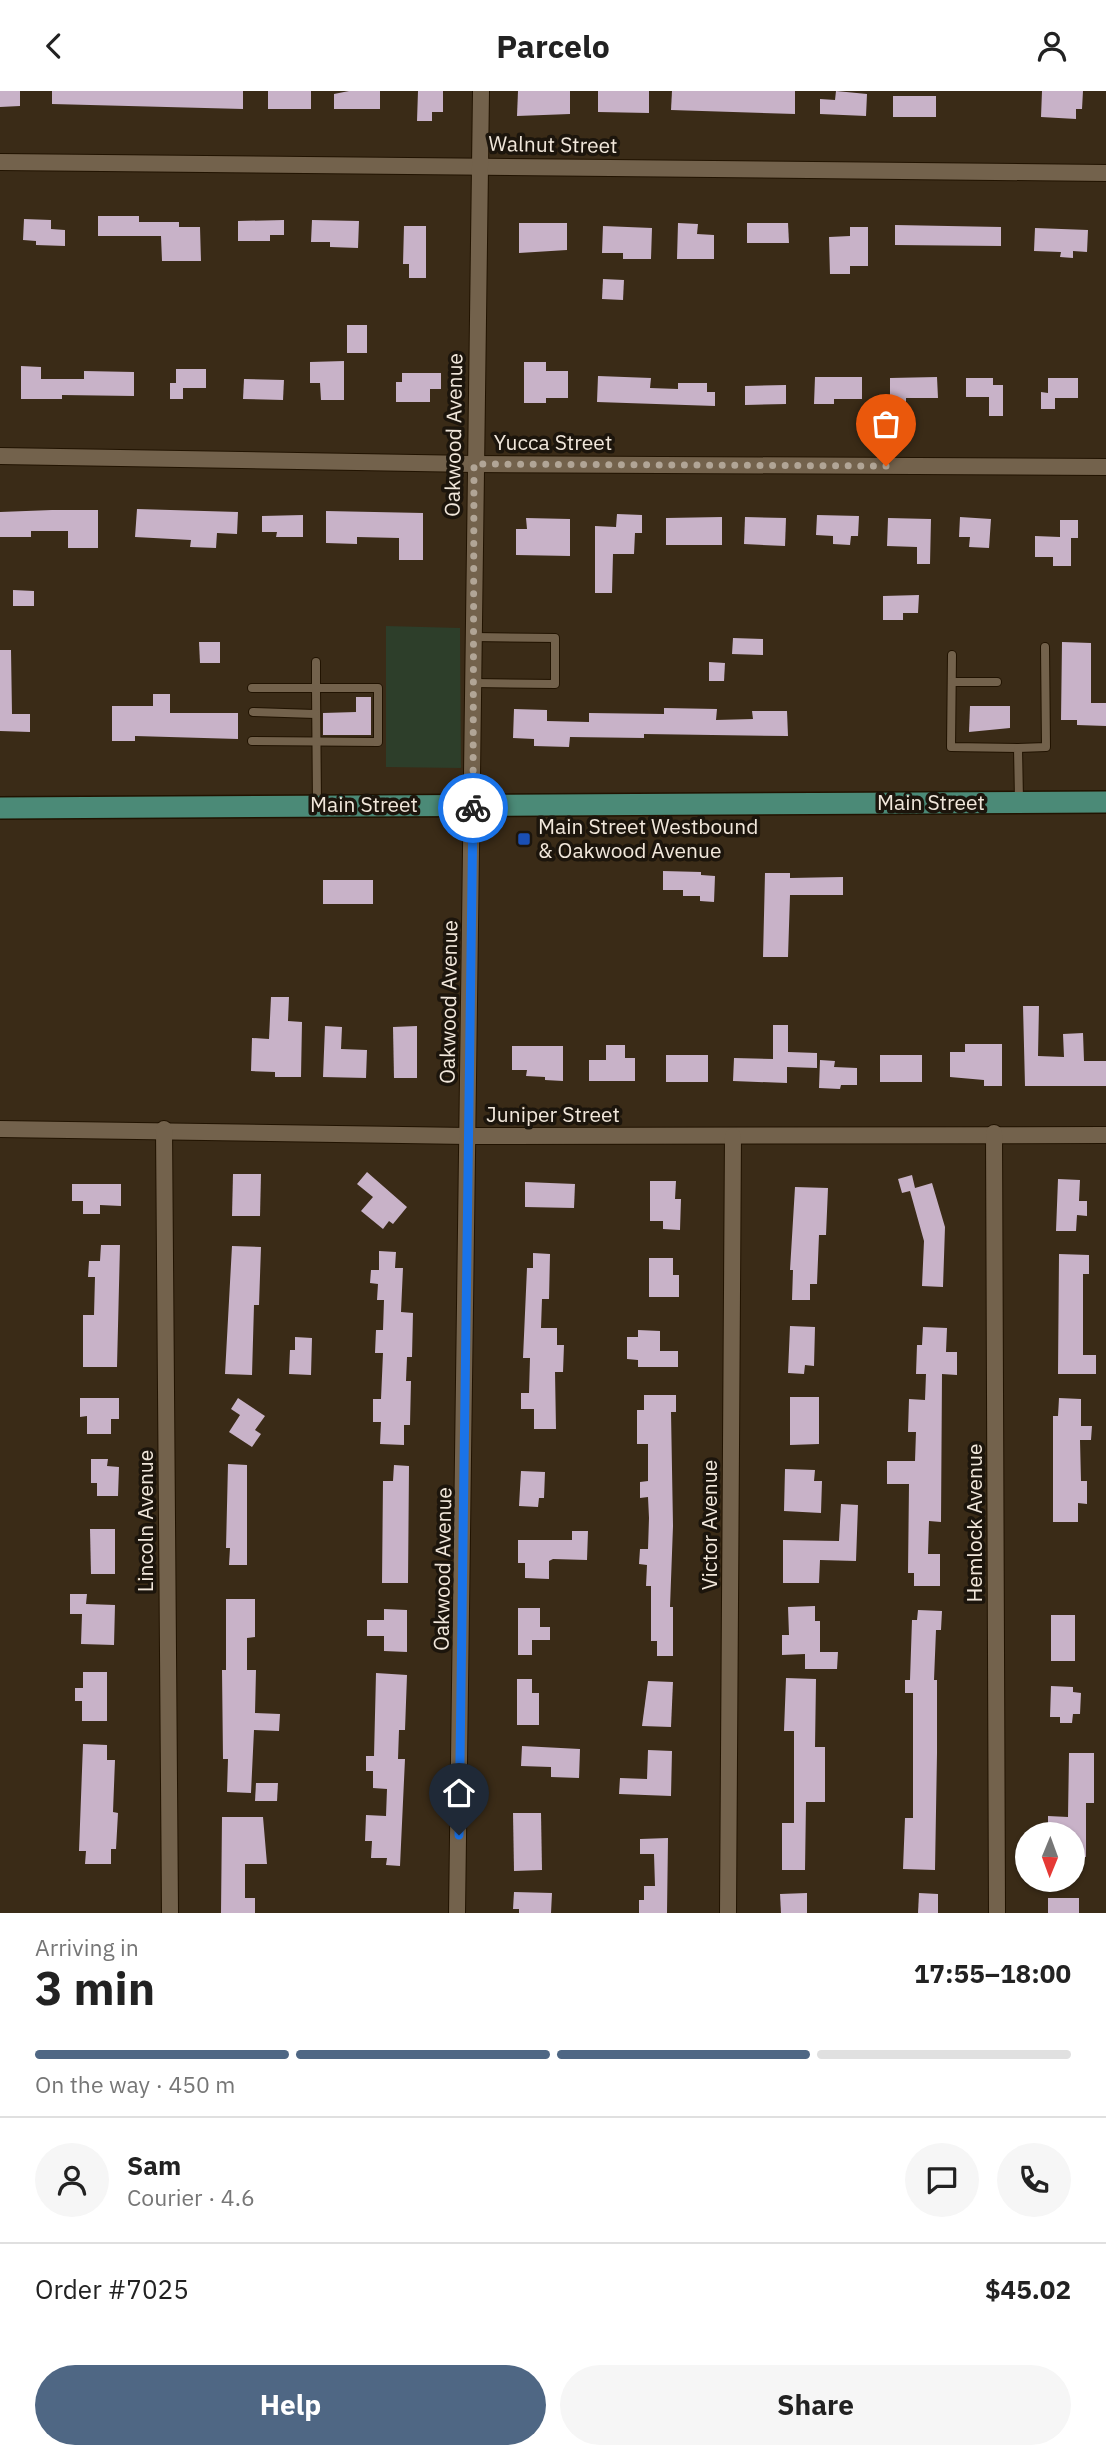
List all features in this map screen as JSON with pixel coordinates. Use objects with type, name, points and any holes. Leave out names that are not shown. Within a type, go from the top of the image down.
[{"type":"main road","name":"Main Street","points":[[0,808],[1106,802]]},
{"type":"street","name":"Oakwood Avenue","points":[[457,1913],[481,91]]},
{"type":"street","name":"Walnut Street","points":[[0,162],[1106,173]]},
{"type":"street","name":"Yucca Street","points":[[0,456],[474,464],[1106,467]]},
{"type":"street","name":"Juniper Street","points":[[0,1129],[164,1129],[468,1136],[994,1133],[1106,1135]]},
{"type":"street","name":"Lincoln Avenue","points":[[164,1129],[170,1913]]},
{"type":"street","name":"Hemlock Avenue","points":[[994,1133],[997,1913]]},
{"type":"street","name":"Victor Avenue","points":[[729,1913],[733,1136]]},
{"type":"lane","points":[[474,638],[555,638],[555,684],[474,683]]},
{"type":"lane","points":[[952,655],[951,747],[1046,747],[1045,647]]},
{"type":"lane","points":[[316,662],[317,805]]},
{"type":"lane","points":[[952,682],[997,682]]},
{"type":"lane","points":[[252,688],[378,688],[378,742],[252,741]]},
{"type":"lane","points":[[253,712],[315,714]]},
{"type":"lane","points":[[1018,748],[1019,803]]},
{"type":"green space","points":[[386,626],[460,628],[461,768],[386,767]]},
{"type":"building","points":[[0,91],[20,91],[20,106],[0,107]]},
{"type":"building","points":[[52,91],[243,91],[243,109],[52,104]]},
{"type":"building","points":[[268,91],[311,91],[311,109],[268,109]]},
{"type":"building","points":[[380,91],[380,109],[334,109],[334,94]]},
{"type":"building","points":[[418,91],[443,91],[443,112],[432,112],[432,121],[417,121]]},
{"type":"building","points":[[518,91],[570,91],[570,114],[517,116]]},
{"type":"building","points":[[598,91],[649,91],[649,113],[598,112]]},
{"type":"building","points":[[672,91],[795,91],[795,114],[671,110]]},
{"type":"building","points":[[836,91],[867,94],[866,116],[820,114],[820,99],[835,100]]},
{"type":"building","points":[[1042,91],[1083,91],[1082,109],[1076,109],[1076,119],[1041,117]]},
{"type":"building","points":[[893,96],[936,96],[936,117],[893,117]]},
{"type":"building","points":[[98,216],[139,216],[139,222],[179,222],[179,227],[200,227],[201,261],[162,261],[161,236],[98,236]]},
{"type":"building","points":[[24,219],[51,220],[51,229],[65,230],[65,246],[36,245],[36,241],[23,240]]},
{"type":"building","points":[[284,220],[284,235],[270,235],[270,241],[238,241],[238,221]]},
{"type":"building","points":[[312,220],[359,221],[358,248],[330,247],[330,242],[311,242]]},
{"type":"building","points":[[519,223],[567,223],[567,250],[519,253]]},
{"type":"building","points":[[678,223],[698,224],[697,234],[714,235],[714,259],[677,259]]},
{"type":"building","points":[[747,223],[788,223],[789,243],[747,243]]},
{"type":"building","points":[[895,225],[1001,227],[1001,246],[895,245]]},
{"type":"building","points":[[404,226],[426,226],[426,278],[409,278],[409,264],[403,264]]},
{"type":"building","points":[[603,226],[652,228],[651,259],[623,259],[623,253],[602,253]]},
{"type":"building","points":[[850,227],[868,227],[868,266],[850,266],[850,274],[830,274],[829,237],[850,236]]},
{"type":"building","points":[[1035,228],[1088,230],[1087,252],[1073,251],[1073,258],[1060,257],[1061,252],[1034,251]]},
{"type":"building","points":[[603,279],[624,280],[623,300],[602,299]]},
{"type":"building","points":[[347,325],[367,325],[367,353],[347,353]]},
{"type":"building","points":[[344,361],[344,400],[321,400],[320,383],[310,383],[310,362]]},
{"type":"building","points":[[524,362],[546,362],[546,371],[568,371],[568,398],[546,398],[546,403],[524,403]]},
{"type":"building","points":[[21,366],[41,367],[41,379],[84,379],[84,371],[134,372],[134,396],[62,395],[62,399],[21,399]]},
{"type":"building","points":[[176,369],[206,369],[206,388],[183,388],[183,399],[170,399],[170,383],[176,383]]},
{"type":"building","points":[[402,373],[441,373],[441,389],[430,389],[430,402],[396,402],[396,382],[402,382]]},
{"type":"building","points":[[598,376],[651,378],[650,388],[678,389],[678,383],[707,383],[707,392],[715,392],[715,406],[597,402]]},
{"type":"building","points":[[815,377],[862,377],[862,399],[834,399],[834,404],[814,404]]},
{"type":"building","points":[[937,377],[938,398],[906,398],[906,403],[890,403],[890,378]]},
{"type":"building","points":[[966,378],[993,378],[993,385],[1003,385],[1003,416],[989,416],[989,397],[966,397]]},
{"type":"building","points":[[1048,378],[1078,378],[1078,398],[1055,398],[1055,409],[1041,409],[1041,392],[1048,393]]},
{"type":"building","points":[[244,379],[284,380],[283,400],[243,399]]},
{"type":"building","points":[[786,385],[786,404],[745,405],[745,386]]},
{"type":"building","points":[[137,509],[238,512],[237,534],[217,533],[216,548],[190,547],[191,540],[135,537]]},
{"type":"building","points":[[98,510],[98,548],[68,548],[68,531],[31,531],[31,537],[0,537],[0,512]]},
{"type":"building","points":[[326,511],[423,513],[423,560],[399,560],[399,538],[357,537],[357,544],[326,543]]},
{"type":"building","points":[[617,514],[642,515],[642,533],[635,533],[634,554],[613,554],[612,593],[595,593],[595,526],[616,527]]},
{"type":"building","points":[[303,515],[303,537],[276,537],[277,532],[262,532],[262,516]]},
{"type":"building","points":[[817,515],[859,516],[858,536],[851,536],[850,545],[833,544],[833,536],[816,535]]},
{"type":"building","points":[[722,517],[722,545],[666,545],[666,518]]},
{"type":"building","points":[[745,517],[786,518],[785,546],[744,544]]},
{"type":"building","points":[[960,517],[991,519],[989,548],[969,547],[970,537],[959,537]]},
{"type":"building","points":[[526,518],[570,519],[570,556],[516,555],[516,529],[527,529]]},
{"type":"building","points":[[888,518],[931,519],[930,564],[917,564],[917,547],[887,546]]},
{"type":"building","points":[[1060,520],[1078,520],[1078,538],[1071,538],[1071,566],[1053,566],[1053,557],[1035,557],[1035,536],[1060,537]]},
{"type":"building","points":[[13,590],[34,591],[34,606],[13,606]]},
{"type":"building","points":[[919,595],[918,613],[903,613],[903,620],[883,620],[883,596]]},
{"type":"building","points":[[733,638],[763,639],[763,655],[732,654]]},
{"type":"building","points":[[199,642],[220,642],[220,663],[200,663]]},
{"type":"building","points":[[1062,642],[1091,643],[1091,703],[1106,703],[1106,726],[1077,725],[1077,720],[1061,720]]},
{"type":"building","points":[[0,650],[11,650],[12,714],[30,714],[30,732],[0,731]]},
{"type":"building","points":[[709,662],[725,663],[724,681],[709,681]]},
{"type":"building","points":[[153,694],[170,694],[170,713],[238,713],[238,739],[135,736],[135,741],[112,741],[112,706],[153,706]]},
{"type":"building","points":[[356,697],[371,697],[371,735],[323,735],[323,713],[356,712]]},
{"type":"building","points":[[970,706],[1010,706],[1010,728],[969,732]]},
{"type":"building","points":[[664,708],[717,709],[716,720],[753,719],[752,711],[787,711],[788,736],[644,734],[644,738],[570,737],[569,747],[534,746],[534,739],[513,738],[514,709],[547,710],[547,721],[589,722],[589,713],[664,714]]},
{"type":"building","points":[[663,871],[701,872],[701,875],[715,876],[714,902],[700,901],[700,896],[683,896],[683,890],[663,890]]},
{"type":"building","points":[[765,873],[790,873],[790,878],[843,877],[843,895],[790,895],[788,957],[763,957]]},
{"type":"building","points":[[323,880],[373,880],[373,904],[323,904]]},
{"type":"building","points":[[271,997],[289,997],[288,1021],[302,1022],[301,1077],[275,1077],[275,1072],[251,1071],[252,1038],[269,1039]]},
{"type":"building","points":[[1023,1006],[1039,1006],[1038,1056],[1064,1057],[1063,1034],[1083,1033],[1084,1061],[1106,1061],[1106,1086],[1025,1086]]},
{"type":"building","points":[[773,1025],[788,1025],[788,1052],[817,1053],[817,1068],[787,1067],[787,1083],[733,1081],[734,1058],[773,1059]]},
{"type":"building","points":[[325,1026],[342,1027],[341,1049],[367,1050],[366,1078],[323,1077]]},
{"type":"building","points":[[417,1026],[417,1078],[394,1078],[393,1027]]},
{"type":"building","points":[[965,1044],[1002,1044],[1002,1086],[984,1086],[984,1080],[950,1077],[950,1052],[965,1052]]},
{"type":"building","points":[[606,1045],[625,1045],[625,1058],[635,1058],[635,1081],[589,1081],[589,1060],[606,1060]]},
{"type":"building","points":[[512,1046],[563,1046],[563,1081],[526,1076],[527,1070],[512,1070]]},
{"type":"building","points":[[666,1055],[708,1055],[708,1082],[666,1082]]},
{"type":"building","points":[[880,1055],[922,1055],[922,1082],[880,1082]]},
{"type":"building","points":[[820,1060],[835,1061],[834,1067],[857,1068],[857,1085],[841,1085],[840,1089],[819,1088]]},
{"type":"building","points":[[367,1172],[407,1207],[393,1224],[389,1221],[383,1229],[361,1211],[373,1197],[357,1184]]},
{"type":"building","points":[[233,1174],[261,1174],[260,1216],[232,1216]]},
{"type":"building","points":[[912,1175],[915,1188],[932,1183],[945,1227],[943,1287],[922,1286],[924,1241],[910,1191],[902,1193],[898,1179]]},
{"type":"building","points":[[1058,1179],[1080,1180],[1079,1201],[1087,1201],[1087,1216],[1077,1215],[1076,1231],[1056,1231]]},
{"type":"building","points":[[650,1181],[676,1181],[675,1199],[681,1199],[680,1230],[663,1229],[663,1221],[650,1221]]},
{"type":"building","points":[[525,1182],[575,1184],[574,1208],[525,1207]]},
{"type":"building","points":[[72,1184],[121,1184],[121,1206],[100,1205],[100,1214],[83,1214],[83,1201],[72,1201]]},
{"type":"building","points":[[795,1187],[828,1188],[826,1235],[819,1235],[817,1284],[810,1284],[810,1300],[792,1300],[793,1270],[790,1270]]},
{"type":"building","points":[[101,1245],[120,1245],[117,1367],[83,1367],[83,1315],[94,1315],[95,1277],[88,1277],[89,1261],[100,1261]]},
{"type":"building","points":[[232,1246],[261,1247],[259,1305],[254,1305],[252,1375],[225,1374]]},
{"type":"building","points":[[379,1251],[396,1252],[395,1268],[403,1268],[401,1312],[413,1313],[412,1357],[407,1357],[406,1381],[411,1381],[410,1425],[404,1425],[404,1445],[380,1444],[381,1422],[373,1422],[373,1399],[381,1399],[383,1353],[375,1353],[376,1330],[383,1330],[384,1300],[377,1300],[378,1284],[370,1283],[371,1270],[379,1270]]},
{"type":"building","points":[[533,1253],[550,1254],[549,1299],[542,1299],[541,1328],[557,1328],[557,1345],[564,1345],[563,1372],[555,1372],[556,1429],[534,1429],[534,1409],[521,1409],[521,1393],[529,1393],[530,1358],[523,1358],[527,1268],[533,1268]]},
{"type":"building","points":[[1059,1254],[1089,1255],[1089,1274],[1083,1274],[1083,1355],[1096,1355],[1096,1374],[1058,1374]]},
{"type":"building","points":[[649,1258],[673,1258],[673,1275],[679,1275],[679,1297],[649,1297]]},
{"type":"building","points":[[790,1326],[815,1327],[814,1366],[805,1365],[804,1374],[788,1373]]},
{"type":"building","points":[[923,1327],[947,1328],[946,1352],[957,1352],[957,1375],[942,1374],[941,1522],[929,1521],[928,1554],[940,1554],[940,1586],[914,1586],[914,1573],[908,1573],[909,1484],[887,1484],[887,1461],[915,1461],[916,1432],[908,1432],[909,1399],[925,1400],[926,1374],[916,1374],[917,1345],[922,1345]]},
{"type":"building","points":[[638,1330],[660,1331],[660,1351],[678,1351],[678,1367],[638,1367],[638,1360],[627,1359],[627,1337],[638,1337]]},
{"type":"building","points":[[295,1337],[312,1338],[311,1375],[289,1374],[290,1350],[295,1350]]},
{"type":"building","points":[[644,1395],[676,1395],[676,1412],[671,1412],[673,1526],[670,1607],[673,1607],[673,1656],[657,1656],[657,1641],[651,1641],[651,1586],[646,1586],[647,1565],[639,1564],[640,1549],[648,1549],[649,1518],[648,1497],[640,1498],[640,1482],[648,1481],[648,1444],[637,1444],[637,1410],[644,1410]]},
{"type":"building","points":[[790,1397],[819,1397],[819,1444],[790,1445]]},
{"type":"building","points":[[80,1398],[119,1398],[119,1419],[111,1419],[111,1434],[87,1434],[87,1416],[80,1417]]},
{"type":"building","points":[[238,1398],[265,1416],[255,1430],[261,1434],[252,1447],[229,1432],[240,1415],[231,1409]]},
{"type":"building","points":[[1059,1398],[1081,1399],[1081,1426],[1092,1426],[1091,1440],[1080,1440],[1081,1481],[1087,1481],[1087,1504],[1078,1503],[1078,1522],[1053,1522],[1053,1416],[1058,1416]]},
{"type":"building","points":[[91,1459],[108,1459],[107,1466],[119,1467],[118,1496],[97,1496],[97,1483],[91,1483]]},
{"type":"building","points":[[228,1464],[247,1465],[247,1565],[229,1565],[230,1548],[226,1548]]},
{"type":"building","points":[[394,1465],[409,1466],[408,1583],[382,1583],[383,1481],[393,1481]]},
{"type":"building","points":[[785,1469],[815,1470],[814,1481],[822,1481],[821,1513],[784,1511]]},
{"type":"building","points":[[521,1471],[545,1472],[544,1498],[539,1498],[538,1507],[519,1506]]},
{"type":"building","points":[[841,1504],[858,1505],[856,1561],[820,1560],[819,1583],[783,1583],[783,1540],[839,1541]]},
{"type":"building","points":[[90,1529],[115,1529],[115,1574],[91,1574]]},
{"type":"building","points":[[572,1531],[588,1531],[587,1560],[553,1559],[549,1561],[549,1579],[525,1578],[525,1563],[518,1563],[518,1540],[572,1540]]},
{"type":"building","points":[[70,1594],[87,1594],[86,1604],[115,1605],[114,1645],[81,1644],[82,1614],[70,1614]]},
{"type":"building","points":[[226,1599],[255,1599],[255,1637],[247,1638],[247,1670],[256,1670],[255,1713],[280,1714],[279,1731],[254,1730],[251,1793],[227,1792],[228,1759],[223,1759],[222,1670],[226,1670]]},
{"type":"building","points":[[815,1606],[815,1621],[820,1621],[820,1652],[838,1652],[837,1669],[805,1669],[805,1654],[782,1655],[782,1635],[789,1635],[788,1607]]},
{"type":"building","points":[[518,1608],[540,1608],[540,1627],[550,1627],[550,1640],[532,1640],[532,1655],[518,1655]]},
{"type":"building","points":[[384,1609],[407,1610],[407,1652],[384,1651],[384,1636],[367,1636],[367,1620],[384,1620]]},
{"type":"building","points":[[918,1610],[942,1611],[941,1630],[936,1630],[934,1680],[937,1680],[935,1870],[903,1869],[905,1818],[913,1818],[913,1693],[905,1693],[905,1680],[910,1680],[912,1620],[917,1620]]},
{"type":"building","points":[[1051,1615],[1075,1615],[1075,1661],[1051,1661]]},
{"type":"building","points":[[83,1672],[107,1672],[107,1721],[82,1721],[82,1701],[75,1701],[75,1688],[83,1688]]},
{"type":"building","points":[[376,1673],[407,1675],[405,1730],[399,1730],[398,1759],[405,1759],[400,1866],[386,1865],[387,1858],[371,1858],[372,1841],[365,1841],[366,1815],[386,1816],[387,1789],[373,1788],[373,1771],[366,1771],[366,1756],[374,1756]]},
{"type":"building","points":[[786,1678],[816,1679],[815,1747],[825,1747],[825,1802],[806,1802],[805,1870],[782,1870],[782,1823],[794,1823],[794,1731],[784,1731]]},
{"type":"building","points":[[517,1679],[532,1679],[532,1693],[539,1693],[539,1725],[517,1725]]},
{"type":"building","points":[[648,1681],[673,1682],[671,1727],[642,1726]]},
{"type":"building","points":[[1051,1686],[1073,1687],[1073,1692],[1081,1693],[1080,1714],[1073,1714],[1072,1723],[1060,1723],[1060,1717],[1050,1717]]},
{"type":"building","points":[[83,1744],[107,1745],[107,1760],[115,1760],[113,1812],[118,1813],[116,1849],[111,1849],[111,1864],[85,1864],[86,1851],[79,1851]]},
{"type":"building","points":[[522,1746],[580,1749],[579,1778],[551,1777],[551,1767],[521,1766]]},
{"type":"building","points":[[648,1750],[672,1751],[671,1796],[619,1794],[620,1778],[647,1779]]},
{"type":"building","points":[[1069,1753],[1094,1753],[1094,1803],[1086,1803],[1086,1857],[1085,1822],[1048,1822],[1048,1816],[1068,1817]]},
{"type":"building","points":[[256,1783],[278,1783],[277,1801],[255,1801]]},
{"type":"building","points":[[513,1813],[541,1813],[542,1870],[514,1871]]},
{"type":"building","points":[[222,1817],[263,1817],[267,1864],[245,1864],[245,1898],[255,1898],[255,1913],[221,1913]]},
{"type":"building","points":[[668,1838],[667,1913],[639,1913],[639,1900],[644,1900],[644,1886],[655,1886],[654,1854],[640,1854],[640,1839]]},
{"type":"building","points":[[514,1892],[552,1893],[551,1913],[519,1913],[519,1909],[513,1909]]},
{"type":"building","points":[[807,1893],[807,1913],[781,1913],[780,1894]]},
{"type":"building","points":[[919,1893],[938,1894],[938,1913],[918,1913]]},
{"type":"building","points":[[1048,1898],[1079,1898],[1079,1913],[1048,1913]]},
{"type":"way so far","points":[[473,808],[474,464],[886,466]]},
{"type":"place","name":"Main Street Westbound & Oakwood Avenue","points":[[524,839]]},
{"type":"route","points":[[459,1835],[473,808]]}]
